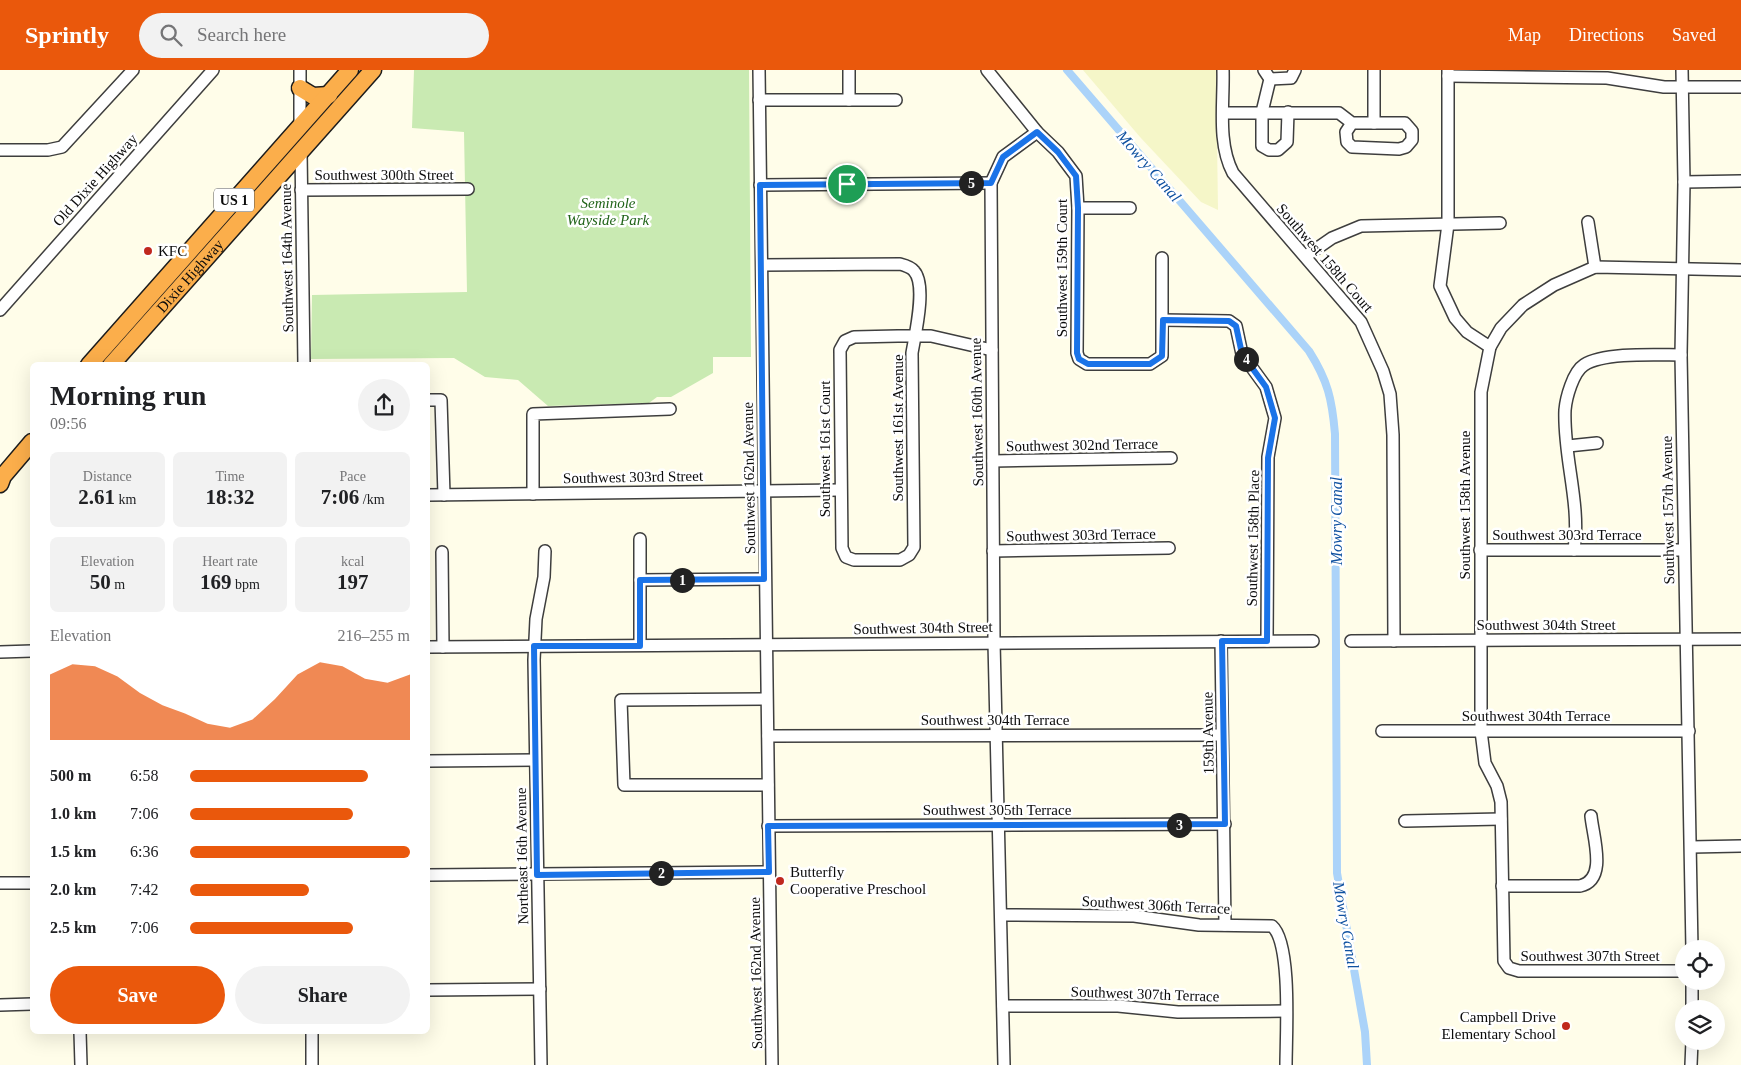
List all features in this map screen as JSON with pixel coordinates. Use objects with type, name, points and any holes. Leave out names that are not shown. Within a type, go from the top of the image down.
[{"type":"highway","name":"US 1","points":[[92,362],[350,70]]},
{"type":"highway","name":"US 1","points":[[268,187],[372,70]]},
{"type":"highway","points":[[300,88],[313,96],[332,91],[332,102],[303,137],[300,152]]},
{"type":"highway","points":[[268,187],[270,174],[296,139],[300,126]]},
{"type":"highway","name":"Dixie Highway","points":[[114,362],[268,187]]},
{"type":"highway","points":[[103,362],[125,336],[136,311]]},
{"type":"highway","points":[[0,465],[30,431]]},
{"type":"highway","points":[[0,484],[5,474],[30,444]]},
{"type":"highway","points":[[0,490],[30,456]]},
{"type":"street","points":[[0,150],[48,150],[62,147],[133,70]]},
{"type":"street","name":"Old Dixie Highway","points":[[0,310],[213,70]]},
{"type":"street","points":[[300,70],[300,126]]},
{"type":"street","name":"Southwest 162nd Avenue","points":[[759,70],[764,579],[772,1065]]},
{"type":"street","points":[[849,70],[849,100]]},
{"type":"street","name":"Southwest 159th Court","points":[[987,70],[1037,132],[1058,152],[1076,176],[1078,208],[1077,353],[1079,359],[1088,364],[1150,364],[1162,356],[1163,320]]},
{"type":"street","name":"Southwest 158th Court","points":[[1223,70],[1224,142],[1228,163],[1233,173],[1362,322],[1390,394],[1393,435],[1394,641]]},
{"type":"street","points":[[1288,112],[1287,142],[1278,150],[1269,150],[1262,146],[1262,112],[1267,74],[1291,78],[1295,70]]},
{"type":"street","points":[[1374,70],[1374,123]]},
{"type":"street","name":"Southwest 157th Avenue","points":[[1682,70],[1684,182],[1681,355],[1692,940]]},
{"type":"street","points":[[1490,347],[1467,332],[1455,318],[1440,286],[1448,224],[1448,73],[1607,78],[1664,87],[1741,87]]},
{"type":"street","points":[[759,100],[896,100]]},
{"type":"street","points":[[1224,113],[1339,113],[1352,123],[1405,123],[1412,131],[1412,140],[1406,147],[1399,149],[1352,147],[1347,142],[1346,132],[1352,123]]},
{"type":"street","points":[[760,185],[991,183],[1003,157],[1037,132]]},
{"type":"street","name":"Southwest 164th Avenue","points":[[300,152],[304,362]]},
{"type":"street","points":[[1684,182],[1741,180]]},
{"type":"street","name":"Southwest 160th Avenue","points":[[991,183],[994,642],[998,825]]},
{"type":"street","name":"Southwest 300th Street","points":[[301,190],[468,189]]},
{"type":"street","points":[[1078,208],[1130,208]]},
{"type":"street","points":[[1306,256],[1332,238],[1360,226],[1500,222]]},
{"type":"street","points":[[1588,222],[1595,267],[1741,270]]},
{"type":"street","points":[[1162,258],[1163,320]]},
{"type":"street","name":"Southwest 161st Avenue","points":[[762,264],[900,264],[914,270],[918,280],[919,312],[912,353],[914,546],[909,555],[900,560],[854,560],[846,557]]},
{"type":"street","name":"Southwest 158th Avenue","points":[[1503,958],[1500,797],[1485,763],[1481,731],[1479,641],[1480,392],[1490,347],[1501,328],[1523,305],[1554,286],[1595,267]]},
{"type":"street","name":"Southwest 158th Place","points":[[1163,320],[1229,321],[1236,326],[1242,354],[1266,387],[1275,418],[1268,458],[1267,641]]},
{"type":"street","points":[[915,336],[930,336],[992,350]]},
{"type":"street","name":"Southwest 161st Court","points":[[846,557],[842,548],[840,490],[840,350],[845,341],[854,337],[915,336]]},
{"type":"street","points":[[1574,550],[1575,509],[1565,409],[1574,378],[1583,365],[1614,356],[1681,355]]},
{"type":"street","points":[[430,400],[441,400],[444,495]]},
{"type":"street","points":[[533,494],[533,414],[670,408]]},
{"type":"street","points":[[1568,446],[1597,444]]},
{"type":"street","name":"Southwest 302nd Terrace","points":[[993,461],[1171,458]]},
{"type":"street","name":"Southwest 303rd Street","points":[[430,495],[840,490]]},
{"type":"street","points":[[640,539],[640,646]]},
{"type":"street","name":"Southwest 303rd Terrace","points":[[994,551],[1169,548]]},
{"type":"street","name":"Northeast 16th Avenue","points":[[540,1065],[534,646],[536,619],[544,577],[544,550]]},
{"type":"street","name":"Southwest 303rd Terrace","points":[[1480,550],[1684,550]]},
{"type":"street","points":[[442,552],[443,647]]},
{"type":"street","points":[[640,580],[764,579]]},
{"type":"street","name":"Southwest 304th Street","points":[[1351,641],[1741,639]]},
{"type":"street","name":"159th Avenue","points":[[1222,641],[1225,924]]},
{"type":"street","name":"Southwest 304th Street","points":[[430,647],[1313,641]]},
{"type":"street","points":[[0,652],[30,651]]},
{"type":"street","points":[[766,699],[621,700],[624,785],[768,785]]},
{"type":"street","name":"Southwest 304th Terrace","points":[[1382,731],[1689,731]]},
{"type":"street","name":"Southwest 304th Terrace","points":[[768,736],[1222,735]]},
{"type":"street","points":[[430,761],[535,760]]},
{"type":"street","points":[[1502,886],[1586,885],[1596,875],[1591,816]]},
{"type":"street","points":[[1406,821],[1501,819]]},
{"type":"street","name":"Southwest 305th Terrace","points":[[768,826],[1225,824]]},
{"type":"street","points":[[998,825],[1001,863],[1004,1065]]},
{"type":"street","points":[[1691,847],[1741,846]]},
{"type":"street","points":[[430,875],[769,872]]},
{"type":"street","points":[[0,883],[30,883]]},
{"type":"street","name":"Southwest 306th Terrace","points":[[1002,915],[1134,916],[1182,923],[1272,926],[1277,930],[1284,961],[1286,1011]]},
{"type":"street","name":"Southwest 307th Street","points":[[1503,958],[1507,967],[1513,970],[1675,971]]},
{"type":"street","points":[[430,990],[540,989]]},
{"type":"street","points":[[0,1005],[30,1004]]},
{"type":"street","name":"Southwest 307th Terrace","points":[[1003,1006],[1118,1006],[1178,1012],[1286,1011]]},
{"type":"street","points":[[1286,1011],[1286,1065]]},
{"type":"street","points":[[80,1034],[81,1065]]},
{"type":"street","points":[[312,1034],[312,1065]]},
{"type":"street","points":[[1691,1065],[1692,1050]]},
{"type":"green space","name":"Seminole Wayside Park","points":[[414,70],[749,70],[751,357],[713,357],[713,373],[671,397],[657,397],[649,403],[548,406],[518,380],[485,377],[454,358],[311,359],[312,295],[467,292],[464,132],[412,128]]},
{"type":"green space","points":[[1083,70],[1216,70],[1218,210],[1201,202],[1140,137]]},
{"type":"waterway","name":"Mowry Canal","points":[[1067,70],[1309,351],[1325,381],[1332,410],[1335,434],[1337,873],[1365,1032],[1367,1065]]},
{"type":"place","name":"KFC","points":[[148,251]]},
{"type":"place","name":"Butterfly Cooperative Preschool","points":[[780,881]]},
{"type":"place","name":"Campbell Drive Elementary School","points":[[1566,1026]]},
{"type":"route","points":[[1037,132],[1058,152],[1076,176],[1078,208],[1077,353],[1079,359],[1088,364],[1150,364],[1162,356],[1163,320],[1229,321],[1236,326],[1242,354],[1266,387],[1275,418],[1268,458],[1267,641],[1222,641],[1222,735],[1225,824],[768,826],[769,872],[537,875],[534,646],[640,646],[640,580],[764,579],[760,185],[847,184],[991,183],[1003,157],[1037,132]]}]
